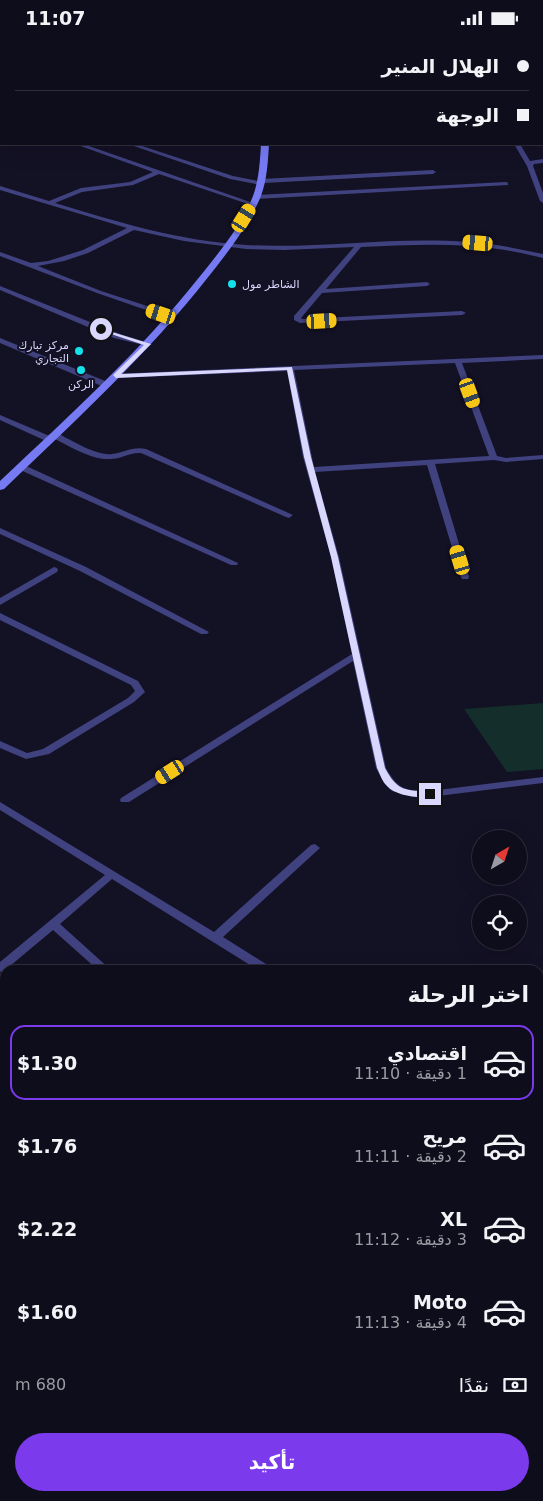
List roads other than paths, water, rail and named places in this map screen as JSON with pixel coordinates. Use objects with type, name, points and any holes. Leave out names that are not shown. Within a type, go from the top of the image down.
[{"type":"main road","points":[[0,487],[148,344],[172,317],[227,246],[255,201],[261,182],[265,145]]},
{"type":"street","points":[[81,145],[157,172],[255,201],[506,184]]},
{"type":"street","points":[[135,145],[232,178],[261,182],[433,172]]},
{"type":"street","points":[[518,145],[540,187],[543,201]]},
{"type":"street","points":[[530,166],[532,162],[543,161]]},
{"type":"street","points":[[49,203],[79,190],[114,187],[132,183],[157,172]]},
{"type":"street","points":[[0,188],[134,227],[174,237],[227,246],[265,248],[465,242],[513,248],[543,256]]},
{"type":"street","points":[[30,265],[52,263],[81,255],[134,227]]},
{"type":"street","points":[[360,244],[298,319],[300,321],[462,313]]},
{"type":"street","points":[[0,254],[98,292],[172,317]]},
{"type":"street","points":[[322,291],[427,284]]},
{"type":"street","points":[[0,288],[118,336],[148,344]]},
{"type":"street","points":[[0,340],[107,385]]},
{"type":"street","points":[[116,376],[543,357]]},
{"type":"street","points":[[458,361],[494,458]]},
{"type":"street","points":[[290,368],[311,469],[334,557],[381,768],[389,783],[396,789],[417,794],[430,794],[543,780]]},
{"type":"street","points":[[0,417],[104,457],[113,457],[133,449],[143,451],[289,515]]},
{"type":"street","points":[[311,469],[494,458],[543,457]]},
{"type":"street","points":[[430,462],[465,577]]},
{"type":"street","points":[[21,467],[234,563]]},
{"type":"street","points":[[0,531],[83,569],[204,632]]},
{"type":"street","points":[[0,602],[54,570]]},
{"type":"street","points":[[0,616],[135,683],[140,692],[131,701],[46,752],[26,756],[0,744]]},
{"type":"street","points":[[125,800],[355,656]]},
{"type":"street","points":[[0,805],[260,965]]},
{"type":"street","points":[[216,937],[315,848]]},
{"type":"street","points":[[4,965],[112,874]]},
{"type":"street","points":[[53,924],[99,965]]},
{"type":"place","name":"الشاطر مول","points":[[232,284]]},
{"type":"place","name":"مركز تبارك التجاري","points":[[79,351]]},
{"type":"place","name":"الركن","points":[[81,370]]}]
